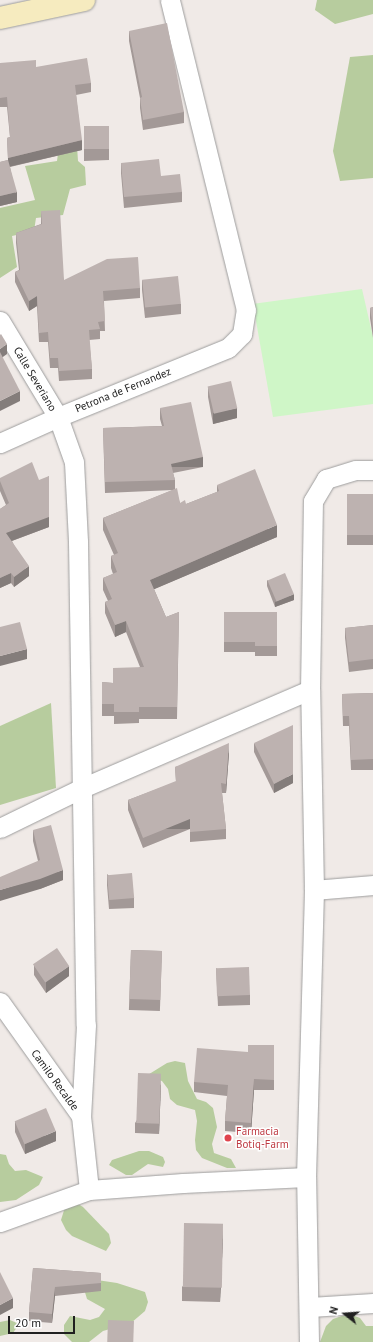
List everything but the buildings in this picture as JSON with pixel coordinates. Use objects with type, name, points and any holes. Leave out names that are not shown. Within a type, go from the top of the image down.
[{"type":"street","points":[[0,18],[84,0]]},
{"type":"street","name":"Petrona de Fernandez","points":[[0,443],[58,417],[228,348],[242,334],[246,310],[170,0]]},
{"type":"street","name":"Calle Severiano","points":[[0,321],[58,417],[74,462],[78,542],[86,1026],[81,1116]]},
{"type":"street","points":[[309,1342],[310,1307],[306,1177],[314,890],[310,690],[313,501],[326,479],[356,470],[373,470]]},
{"type":"street","points":[[0,828],[82,788],[310,690]]},
{"type":"street","points":[[314,890],[373,885]]},
{"type":"street","name":"Camilo Recalde","points":[[0,1002],[81,1116],[89,1190]]},
{"type":"street","points":[[0,1222],[89,1190],[183,1183],[306,1177]]},
{"type":"street","points":[[310,1307],[373,1303]]},
{"type":"green space","points":[[317,0],[373,0],[373,14],[335,24],[315,10]]},
{"type":"green space","points":[[373,55],[373,178],[340,181],[333,151],[350,57]]},
{"type":"green space","points":[[59,146],[77,146],[78,161],[85,167],[86,185],[70,189],[63,215],[36,218],[34,231],[12,236],[17,267],[0,278],[0,208],[35,200],[25,166],[57,161]]},
{"type":"green space","points":[[362,289],[373,337],[373,404],[273,417],[253,304]]},
{"type":"green space","points":[[51,703],[56,788],[0,805],[0,726]]},
{"type":"green space","points":[[175,1061],[185,1063],[188,1081],[197,1099],[206,1102],[213,1108],[217,1127],[212,1144],[214,1153],[231,1159],[236,1168],[227,1168],[202,1158],[196,1150],[195,1140],[197,1121],[195,1110],[177,1105],[170,1099],[168,1089],[162,1081],[146,1076],[167,1063]]},
{"type":"green space","points":[[139,1151],[149,1151],[163,1157],[165,1162],[163,1167],[148,1164],[132,1175],[126,1175],[109,1165],[112,1160]]},
{"type":"green space","points":[[0,1154],[6,1155],[9,1164],[15,1171],[26,1170],[43,1177],[39,1185],[16,1200],[0,1202]]},
{"type":"green space","points":[[75,1202],[83,1207],[109,1234],[111,1243],[106,1251],[72,1236],[66,1230],[61,1220],[66,1204]]},
{"type":"green space","points":[[97,1280],[117,1283],[145,1292],[148,1302],[145,1311],[131,1323],[103,1331],[89,1342],[72,1342],[64,1334],[64,1325],[70,1316],[90,1320],[99,1317],[105,1309],[87,1299],[84,1289]]},
{"type":"green space","points":[[352,1315],[360,1318],[366,1326],[373,1326],[373,1342],[320,1342],[326,1326],[333,1319]]},
{"type":"green space","points":[[10,1320],[19,1324],[13,1333],[0,1336],[0,1322]]},
{"type":"place","name":"Farmacia Botiq-Farm","points":[[228,1138]]}]
